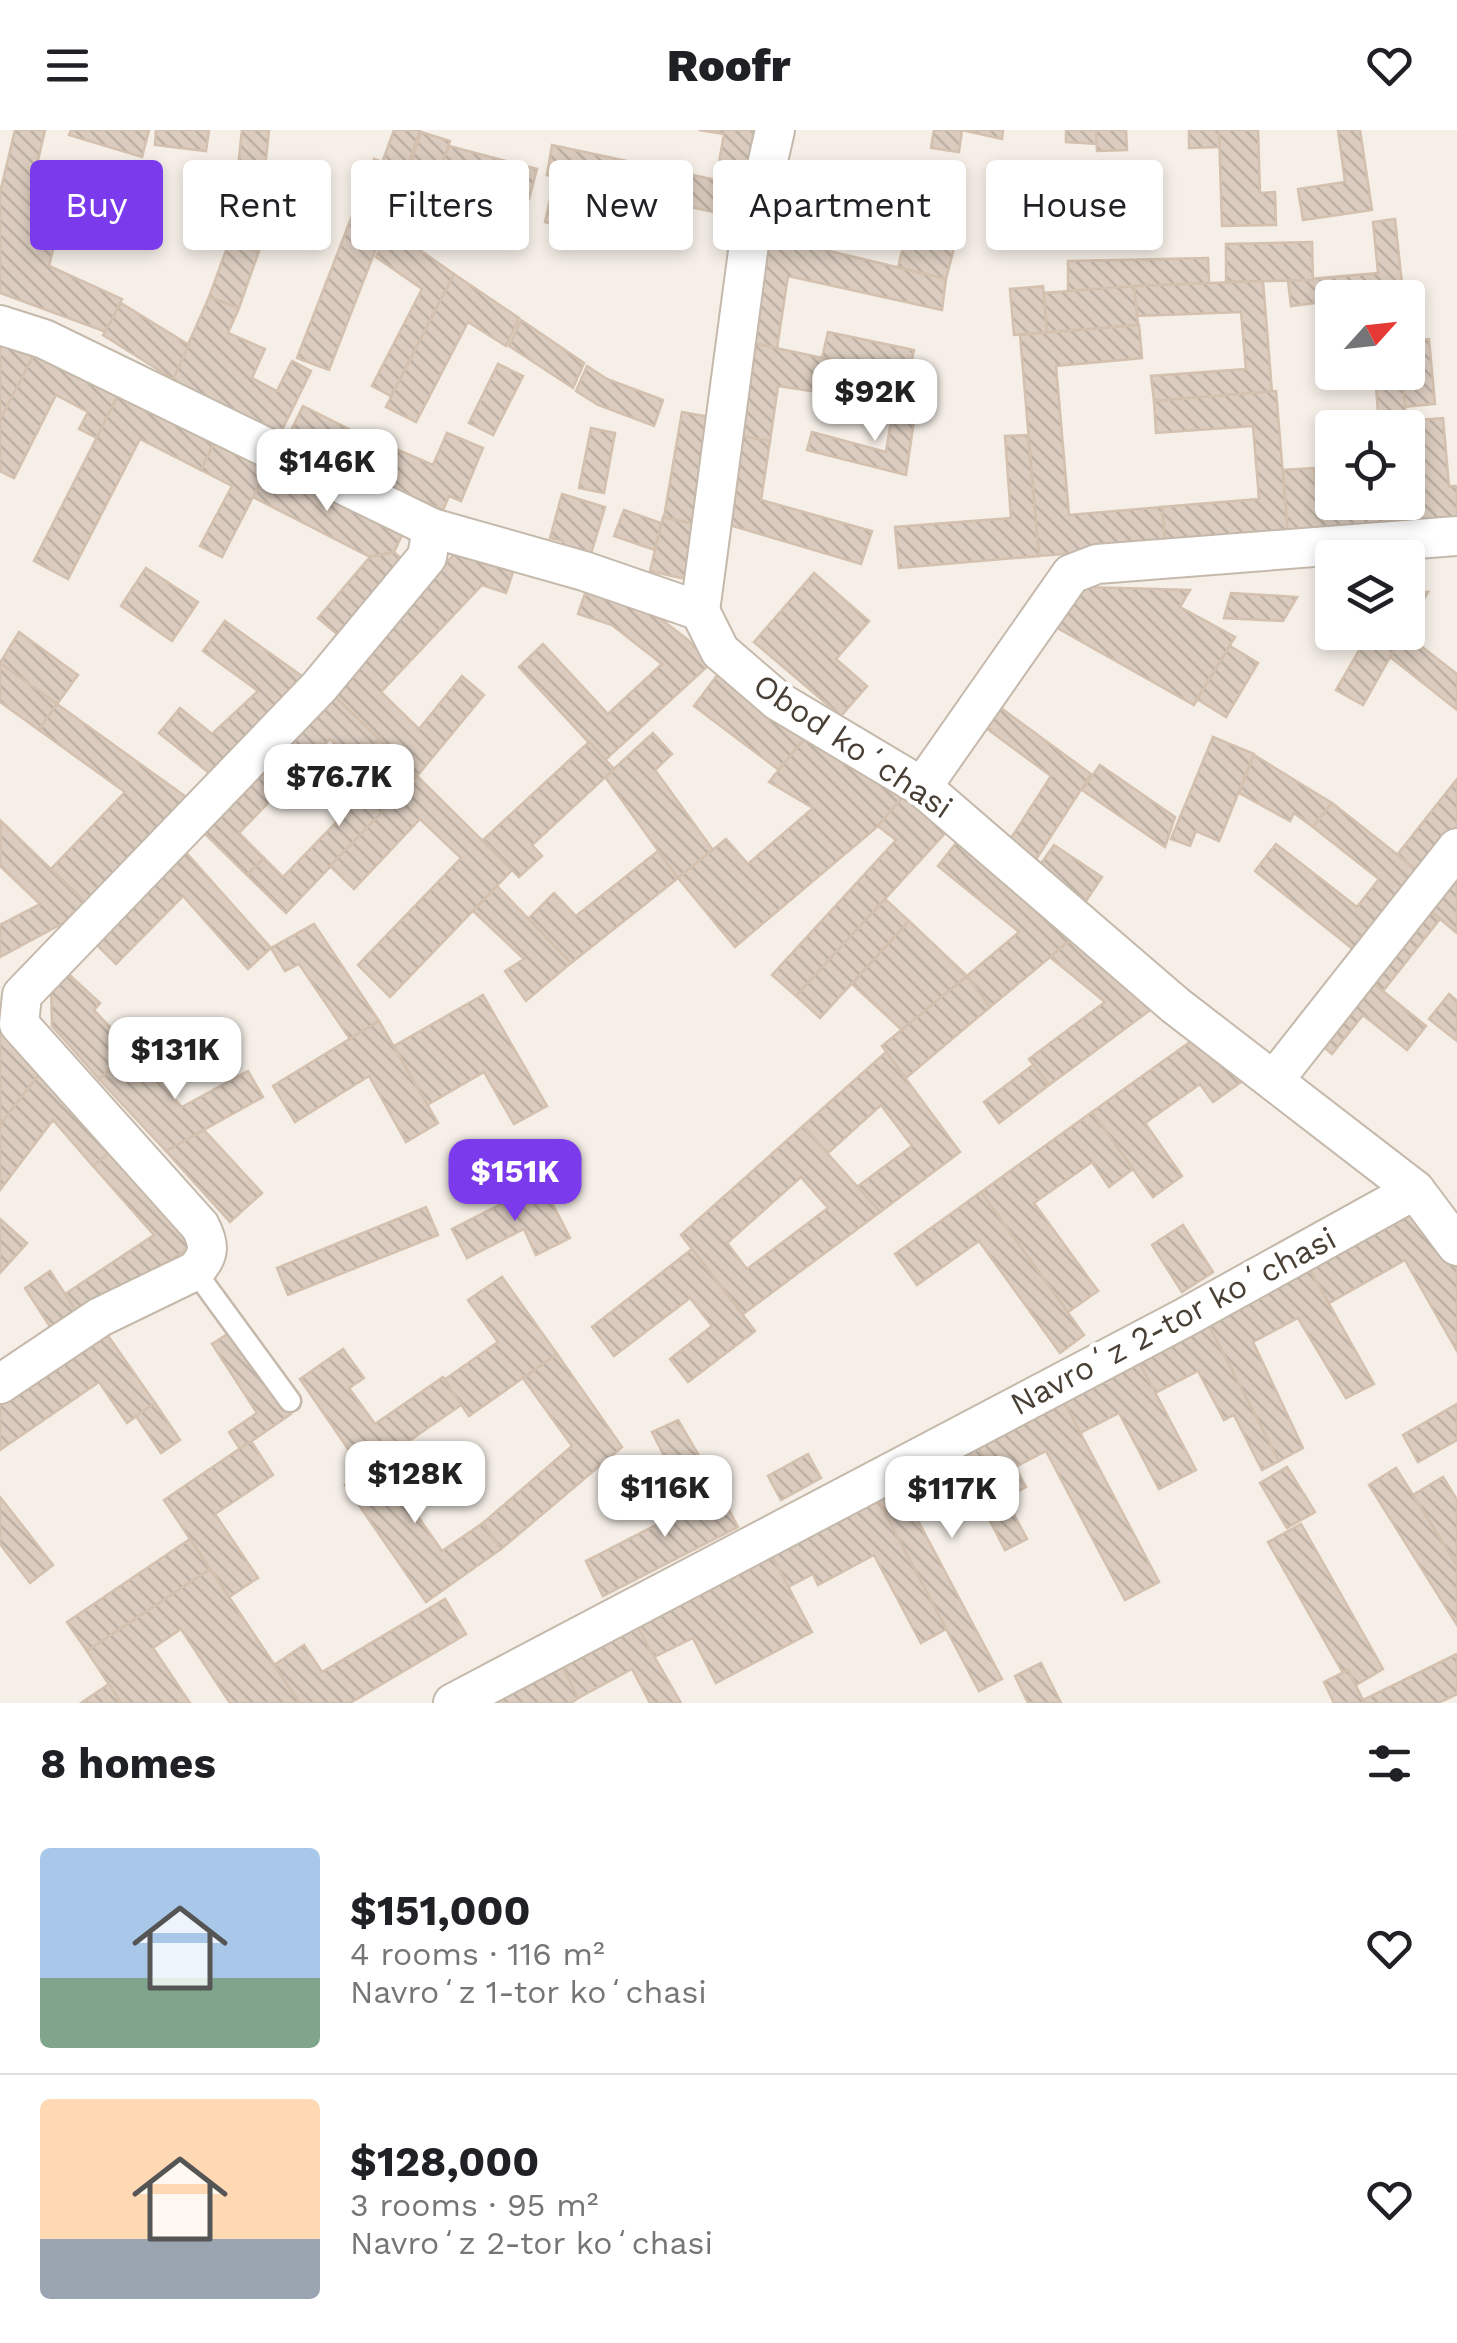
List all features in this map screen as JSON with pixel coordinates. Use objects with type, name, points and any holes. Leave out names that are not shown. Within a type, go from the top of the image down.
[{"type":"street","points":[[0,325],[44,339],[432,528],[584,571],[700,611],[749,244],[775,130]]},
{"type":"street","points":[[0,1384],[100,1317],[195,1271],[207,1258],[208,1242],[200,1226],[19,1024],[22,995],[319,686],[427,557],[432,528]]},
{"type":"street","points":[[922,787],[1071,574],[1096,564],[1457,536]]},
{"type":"street","name":"Obod koʻchasi","points":[[700,611],[720,651],[778,701],[922,787],[1175,1005],[1415,1190],[1457,1246]]},
{"type":"street","points":[[1274,1080],[1457,848]]},
{"type":"street","name":"Navroʻz 2-tor koʻchasi","points":[[452,1703],[1184,1318],[1415,1190]]},
{"type":"lane","points":[[195,1271],[290,1401]]},
{"type":"building","points":[[15,130],[45,130],[38,160],[30,160],[30,250],[53,250],[49,266],[122,299],[106,332],[0,293],[0,193]]},
{"type":"building","points":[[71,130],[149,130],[142,157],[69,135]]},
{"type":"building","points":[[156,130],[209,130],[206,151],[155,145]]},
{"type":"building","points":[[242,130],[269,130],[266,160],[239,160]]},
{"type":"building","points":[[394,130],[420,130],[410,160],[383,160]]},
{"type":"building","points":[[699,130],[763,130],[758,160],[719,160],[724,134]]},
{"type":"building","points":[[934,130],[962,130],[959,152],[931,148]]},
{"type":"building","points":[[962,130],[1003,130],[1002,139]]},
{"type":"building","points":[[1066,130],[1096,130],[1097,144],[1066,142]]},
{"type":"building","points":[[1096,130],[1126,130],[1127,150],[1097,151]]},
{"type":"building","points":[[1189,130],[1219,130],[1220,147],[1189,148]]},
{"type":"building","points":[[1219,130],[1258,130],[1260,193],[1275,192],[1276,225],[1222,226]]},
{"type":"building","points":[[1338,130],[1360,130],[1372,210],[1303,220],[1298,189],[1345,182]]},
{"type":"building","points":[[421,132],[450,141],[444,160],[412,160]]},
{"type":"building","points":[[552,145],[622,160],[550,160]]},
{"type":"building","points":[[449,146],[503,160],[444,160]]},
{"type":"building","points":[[529,167],[537,169],[529,199]]},
{"type":"building","points":[[693,175],[713,179],[713,212],[693,208]]},
{"type":"building","points":[[351,218],[351,250],[375,250],[329,370],[297,358]]},
{"type":"building","points":[[1395,219],[1402,280],[1315,280],[1315,303],[1291,306],[1288,281],[1378,273],[1373,222]]},
{"type":"building","points":[[1312,242],[1313,280],[1226,282],[1226,244]]},
{"type":"building","points":[[226,250],[259,251],[239,308],[209,297]]},
{"type":"building","points":[[379,250],[420,250],[454,274],[391,396],[372,386],[422,289],[376,257]]},
{"type":"building","points":[[757,250],[825,250],[946,279],[942,310],[788,276],[777,348],[743,341]]},
{"type":"building","points":[[902,250],[953,250],[946,279],[898,267]]},
{"type":"building","points":[[1208,258],[1209,283],[1068,291],[1068,261]]},
{"type":"building","points":[[454,274],[519,318],[506,346],[468,322],[416,422],[386,407]]},
{"type":"building","points":[[1263,281],[1272,392],[1154,401],[1151,376],[1246,369],[1241,312],[1137,316],[1134,286]]},
{"type":"building","points":[[1043,286],[1047,332],[1014,335],[1010,289]]},
{"type":"building","points":[[1134,286],[1138,325],[1047,332],[1044,293]]},
{"type":"building","points":[[209,297],[239,308],[228,333],[265,349],[252,378],[277,391],[292,361],[311,371],[279,436],[172,381]]},
{"type":"building","points":[[121,303],[189,345],[173,379],[103,335]]},
{"type":"building","points":[[521,320],[584,363],[573,388],[509,346]]},
{"type":"building","points":[[1139,325],[1142,358],[1056,366],[1069,515],[1162,507],[1166,546],[1039,556],[1020,335]]},
{"type":"building","points":[[828,332],[914,350],[908,377],[822,358]]},
{"type":"building","points":[[0,333],[39,345],[0,420]]},
{"type":"building","points":[[1425,339],[1429,339],[1435,404],[1405,407],[1404,390],[1425,390]]},
{"type":"building","points":[[743,341],[921,379],[916,407],[778,386],[770,441],[730,434]]},
{"type":"building","points":[[39,345],[122,388],[97,438],[79,429],[88,412],[56,395],[14,478],[0,471],[0,420]]},
{"type":"building","points":[[498,364],[523,376],[493,435],[469,423]]},
{"type":"building","points":[[587,366],[607,379],[663,400],[654,426],[598,405],[576,391]]},
{"type":"building","points":[[122,388],[217,437],[201,470],[140,439],[68,579],[34,561]]},
{"type":"building","points":[[1376,390],[1404,390],[1405,410],[1378,410]]},
{"type":"building","points":[[1276,391],[1288,535],[1166,546],[1162,507],[1259,499],[1253,426],[1156,433],[1154,401]]},
{"type":"building","points":[[894,403],[916,407],[906,475],[807,450],[812,432],[886,452]]},
{"type":"building","points":[[303,406],[367,438],[353,472],[287,439]]},
{"type":"building","points":[[682,412],[720,419],[703,526],[664,517]]},
{"type":"building","points":[[1443,418],[1449,486],[1457,486],[1457,521],[1416,525],[1416,520],[1425,520],[1425,420]]},
{"type":"building","points":[[591,428],[615,433],[604,493],[579,488]]},
{"type":"building","points":[[447,433],[483,448],[461,501],[449,496],[443,510],[353,472],[368,437],[433,465]]},
{"type":"building","points":[[730,434],[770,441],[761,500],[872,531],[861,564],[716,521]]},
{"type":"building","points":[[1028,435],[1039,556],[899,568],[895,527],[1011,518],[1005,436]]},
{"type":"building","points":[[217,437],[270,464],[222,557],[200,546],[232,486],[201,470]]},
{"type":"building","points":[[270,464],[403,533],[394,552],[370,557],[253,497]]},
{"type":"building","points":[[1314,468],[1315,520],[1416,520],[1416,525],[1288,535],[1283,470]]},
{"type":"building","points":[[562,494],[605,507],[590,557],[561,548],[563,541],[550,538]]},
{"type":"building","points":[[624,510],[661,523],[655,550],[614,536]]},
{"type":"building","points":[[663,517],[703,526],[690,580],[650,571]]},
{"type":"building","points":[[462,546],[516,563],[506,593],[482,585],[381,692],[419,729],[462,676],[484,695],[417,776],[327,689]]},
{"type":"building","points":[[394,552],[412,569],[348,643],[318,618],[370,557]]},
{"type":"building","points":[[146,568],[198,602],[172,641],[121,606]]},
{"type":"building","points":[[814,573],[869,621],[836,659],[867,686],[841,716],[754,642]]},
{"type":"building","points":[[589,582],[630,595],[688,640],[710,664],[605,760],[519,667],[543,644],[608,714],[662,664],[612,625],[578,614]]},
{"type":"building","points":[[1084,587],[1190,590],[1180,607],[1235,637],[1194,705],[1054,626]]},
{"type":"building","points":[[1231,593],[1297,597],[1283,621],[1224,618]]},
{"type":"building","points":[[225,621],[310,682],[213,776],[159,733],[180,708],[212,734],[258,691],[203,651]]},
{"type":"building","points":[[19,632],[78,675],[57,704],[0,663]]},
{"type":"building","points":[[1230,646],[1258,663],[1226,717],[1197,699]]},
{"type":"building","points":[[1425,649],[1457,674],[1457,710],[1390,657],[1394,650]]},
{"type":"building","points":[[1359,650],[1394,650],[1363,705],[1336,690]]},
{"type":"building","points":[[0,663],[57,704],[39,730],[0,702]]},
{"type":"building","points":[[719,673],[805,738],[779,770],[694,706]]},
{"type":"building","points":[[327,689],[379,739],[355,763],[330,739],[239,833],[264,858],[247,875],[196,825]]},
{"type":"building","points":[[57,704],[193,802],[91,908],[51,869],[125,792],[39,730]]},
{"type":"building","points":[[1001,708],[1091,774],[1033,864],[1006,846],[1051,776],[986,728]]},
{"type":"building","points":[[653,733],[672,754],[655,770],[713,850],[678,878],[605,777]]},
{"type":"building","points":[[1213,737],[1254,754],[1219,841],[1196,831],[1190,846],[1171,839]]},
{"type":"building","points":[[805,738],[904,795],[878,826],[735,947],[678,878],[726,839],[748,864],[813,808],[769,782]]},
{"type":"building","points":[[379,739],[417,776],[286,913],[247,875],[264,858],[283,877],[375,782],[355,763]]},
{"type":"building","points":[[589,742],[614,769],[532,845],[542,856],[519,877],[483,840]]},
{"type":"building","points":[[1254,755],[1332,803],[1313,827],[1294,813],[1290,821],[1239,793]]},
{"type":"building","points":[[1100,765],[1175,817],[1165,847],[1082,790]]},
{"type":"building","points":[[417,776],[512,870],[390,997],[358,965],[461,858],[420,819],[354,889],[330,866]]},
{"type":"building","points":[[1457,779],[1457,840],[1427,878],[1397,855]]},
{"type":"building","points":[[904,795],[949,829],[796,996],[772,975],[896,840],[878,826]]},
{"type":"building","points":[[1332,803],[1427,878],[1364,958],[1255,871],[1276,844],[1357,907],[1379,879],[1313,827]]},
{"type":"building","points":[[1,821],[91,908],[0,957],[0,925],[40,904],[0,866]]},
{"type":"building","points":[[960,838],[1078,934],[990,1007],[967,976],[1019,932],[938,866]]},
{"type":"building","points":[[1054,845],[1102,877],[1086,901],[1038,868]]},
{"type":"building","points":[[183,849],[271,948],[248,969],[183,896],[116,964],[93,941]]},
{"type":"building","points":[[658,851],[678,878],[571,963],[528,919],[554,893],[576,916]]},
{"type":"building","points":[[1457,869],[1457,933],[1426,907]]},
{"type":"building","points":[[497,886],[571,963],[526,1001],[505,971],[524,959],[473,911]]},
{"type":"building","points":[[885,899],[909,921],[820,1018],[796,996]]},
{"type":"building","points":[[1426,907],[1440,919],[1383,991],[1368,979]]},
{"type":"building","points":[[909,921],[967,976],[902,1030],[852,984]]},
{"type":"building","points":[[314,924],[379,1021],[350,1039],[299,964],[285,971],[271,948]]},
{"type":"building","points":[[1078,934],[1161,1002],[1049,1085],[1029,1059],[1105,1002],[1050,957]]},
{"type":"building","points":[[64,970],[100,1003],[94,1010],[132,1051],[99,1079],[52,1026],[51,984]]},
{"type":"building","points":[[967,976],[990,1007],[906,1078],[882,1046]]},
{"type":"building","points":[[1368,979],[1426,1026],[1407,1050],[1363,1015],[1332,1054],[1318,1042]]},
{"type":"building","points":[[1449,994],[1457,1001],[1457,1041],[1429,1019]]},
{"type":"building","points":[[483,995],[547,1106],[514,1124],[484,1072],[427,1105],[394,1046]]},
{"type":"building","points":[[379,1021],[438,1123],[406,1142],[369,1076],[295,1122],[273,1086]]},
{"type":"building","points":[[0,1022],[47,1064],[0,1125]]},
{"type":"building","points":[[1201,1034],[1251,1075],[1213,1102],[1200,1084],[1145,1123],[1182,1176],[1153,1197],[1092,1112]]},
{"type":"building","points":[[132,1051],[182,1107],[248,1071],[263,1097],[166,1151],[99,1079]]},
{"type":"building","points":[[886,1052],[960,1152],[880,1212],[857,1187],[912,1146],[881,1105],[828,1153],[803,1126]]},
{"type":"building","points":[[47,1064],[118,1145],[93,1166],[53,1120],[0,1190],[0,1125]]},
{"type":"building","points":[[1033,1065],[1049,1085],[999,1123],[984,1102]]},
{"type":"building","points":[[1092,1112],[1133,1169],[1109,1187],[1092,1162],[1034,1203],[1098,1291],[1068,1312],[981,1192]]},
{"type":"building","points":[[803,1126],[880,1212],[743,1314],[681,1235]],"holes":[[[801,1177],[828,1208],[747,1269],[727,1243]]]},
{"type":"building","points":[[204,1130],[262,1193],[230,1222],[166,1151]]},
{"type":"building","points":[[118,1145],[201,1240],[81,1319],[65,1294],[154,1235],[93,1166]]},
{"type":"building","points":[[542,1183],[570,1238],[536,1255],[524,1229],[467,1258],[452,1229]]},
{"type":"building","points":[[981,1192],[1084,1335],[1060,1353],[979,1241],[917,1285],[895,1254]]},
{"type":"building","points":[[1422,1206],[1457,1269],[1457,1351],[1405,1260],[1329,1303],[1310,1270]]},
{"type":"building","points":[[426,1207],[438,1235],[288,1295],[277,1268]]},
{"type":"building","points":[[0,1219],[27,1243],[0,1273]]},
{"type":"building","points":[[1183,1225],[1213,1272],[1182,1292],[1152,1245]]},
{"type":"building","points":[[692,1249],[755,1331],[688,1382],[670,1359],[712,1326],[690,1298],[614,1356],[592,1327]]},
{"type":"building","points":[[1310,1270],[1374,1384],[1346,1398],[1298,1318],[1253,1342],[1303,1448],[1279,1461],[1208,1324]]},
{"type":"building","points":[[50,1271],[81,1319],[56,1336],[25,1288]]},
{"type":"building","points":[[502,1277],[557,1354],[469,1416],[444,1380],[498,1342],[468,1300]]},
{"type":"building","points":[[99,1323],[155,1403],[127,1423],[99,1382],[0,1450],[0,1392]]},
{"type":"building","points":[[1208,1324],[1279,1461],[1262,1470],[1234,1415],[1224,1420],[1198,1371],[1155,1393],[1138,1360]]},
{"type":"building","points":[[234,1330],[291,1414],[240,1449],[229,1432],[257,1413],[212,1344]]},
{"type":"building","points":[[343,1349],[364,1378],[349,1388],[375,1424],[443,1377],[461,1405],[364,1472],[300,1379]]},
{"type":"building","points":[[557,1354],[622,1447],[501,1549],[483,1523],[572,1446],[523,1378]]},
{"type":"building","points":[[1138,1360],[1196,1470],[1159,1489],[1119,1413],[1080,1433],[1063,1400]]},
{"type":"building","points":[[1063,1400],[1159,1582],[1125,1600],[1046,1451],[1015,1467],[1026,1487],[1005,1498],[977,1445]]},
{"type":"building","points":[[155,1403],[180,1440],[161,1453],[136,1416]]},
{"type":"building","points":[[1457,1404],[1457,1440],[1418,1462],[1403,1435]]},
{"type":"building","points":[[678,1420],[712,1478],[683,1493],[652,1432]]},
{"type":"building","points":[[251,1441],[273,1475],[215,1514],[258,1578],[229,1597],[164,1500]]},
{"type":"building","points":[[406,1443],[426,1473],[400,1491],[442,1551],[483,1523],[501,1549],[426,1602],[345,1485]]},
{"type":"building","points":[[977,1445],[1027,1539],[1005,1550],[984,1509],[949,1527],[938,1508],[917,1519],[1002,1679],[979,1691],[877,1498]]},
{"type":"building","points":[[808,1454],[821,1478],[781,1500],[768,1476]]},
{"type":"building","points":[[1287,1467],[1315,1512],[1287,1528],[1260,1483]]},
{"type":"building","points":[[1396,1468],[1457,1565],[1457,1625],[1369,1485]]},
{"type":"building","points":[[1443,1477],[1457,1500],[1457,1565],[1413,1495]]},
{"type":"building","points":[[712,1478],[738,1527],[603,1596],[586,1561],[691,1507],[683,1493]]},
{"type":"building","points":[[0,1497],[53,1565],[30,1583],[0,1544]]},
{"type":"building","points":[[877,1498],[946,1629],[921,1643],[874,1555],[818,1585],[813,1574],[788,1587],[771,1554]]},
{"type":"building","points":[[1301,1524],[1383,1669],[1356,1685],[1348,1670],[1343,1673],[1268,1542]]},
{"type":"building","points":[[190,1539],[210,1569],[87,1651],[67,1622]]},
{"type":"building","points":[[771,1554],[812,1632],[716,1683],[693,1638],[654,1657],[636,1625]]},
{"type":"building","points":[[210,1569],[300,1703],[230,1703],[181,1629],[153,1648],[190,1703],[121,1703],[87,1651]]},
{"type":"building","points":[[445,1599],[466,1634],[350,1703],[300,1703],[274,1665],[304,1645],[322,1672]]},
{"type":"building","points":[[636,1625],[681,1703],[650,1703],[632,1669],[578,1698],[561,1664]]},
{"type":"building","points":[[1457,1654],[1457,1694],[1438,1703],[1363,1700]]},
{"type":"building","points":[[1041,1663],[1061,1703],[1028,1703],[1015,1676]]},
{"type":"building","points":[[561,1664],[578,1698],[571,1703],[488,1703]]},
{"type":"building","points":[[1348,1670],[1365,1703],[1334,1703],[1324,1682]]},
{"type":"building","points":[[109,1684],[121,1703],[81,1703]]}]
